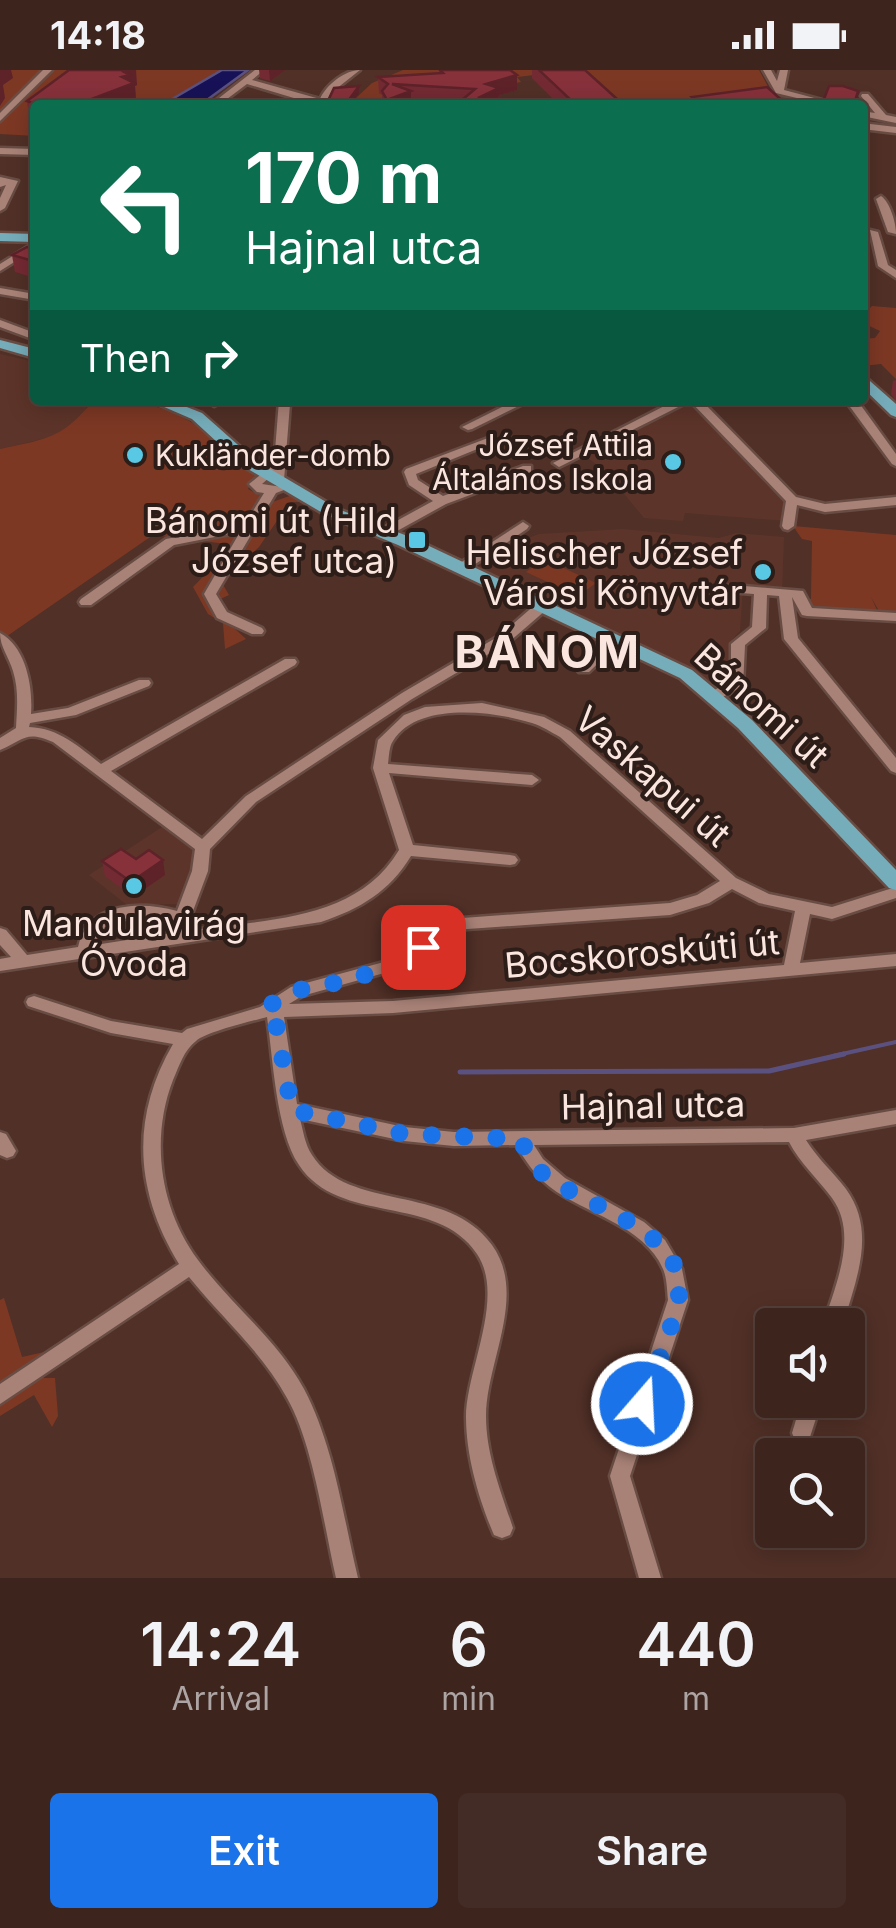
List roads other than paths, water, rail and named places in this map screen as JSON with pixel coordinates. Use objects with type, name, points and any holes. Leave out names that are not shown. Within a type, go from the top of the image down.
[{"type":"main road","points":[[0,236],[30,241]]},
{"type":"main road","points":[[0,344],[30,353]]},
{"type":"main road","points":[[868,384],[896,412]]},
{"type":"main road","name":"Bánomi út","points":[[168,405],[197,416],[227,447],[275,482],[332,512],[668,664],[714,696],[896,883]]},
{"type":"street","points":[[0,118],[48,70]]},
{"type":"street","points":[[221,100],[260,70]]},
{"type":"street","points":[[323,100],[327,92],[356,70]]},
{"type":"street","points":[[767,70],[779,90],[818,100]]},
{"type":"street","points":[[779,90],[784,70]]},
{"type":"street","points":[[248,82],[308,100]]},
{"type":"street","points":[[865,96],[883,117]]},
{"type":"street","points":[[868,114],[896,120]]},
{"type":"street","points":[[868,127],[896,130]]},
{"type":"street","points":[[0,151],[30,152]]},
{"type":"street","points":[[0,208],[5,186]]},
{"type":"street","points":[[881,198],[894,232],[868,231],[883,266],[896,274]]},
{"type":"street","points":[[0,268],[30,246]]},
{"type":"street","points":[[0,291],[30,296]]},
{"type":"street","points":[[0,323],[30,335]]},
{"type":"street","points":[[257,632],[222,614],[210,594],[254,526],[275,482],[282,460],[277,448],[289,405]]},
{"type":"street","points":[[468,428],[515,405]]},
{"type":"street","points":[[559,463],[674,405]]},
{"type":"street","points":[[700,405],[792,500],[825,508],[896,501]]},
{"type":"street","points":[[855,405],[896,462]]},
{"type":"street","points":[[442,501],[413,482],[410,472],[488,441]]},
{"type":"street","points":[[384,533],[442,501],[526,469]]},
{"type":"street","points":[[788,526],[792,500]]},
{"type":"street","points":[[86,602],[170,542],[254,526]]},
{"type":"street","points":[[461,568],[524,526]]},
{"type":"street","points":[[733,589],[798,594],[807,612],[896,618]]},
{"type":"street","points":[[714,696],[738,683],[738,644],[759,628],[761,591]]},
{"type":"street","points":[[786,593],[791,639],[896,768]]},
{"type":"street","points":[[185,927],[203,847],[251,799],[504,639],[541,607]]},
{"type":"street","points":[[0,637],[15,651],[20,665],[23,725]]},
{"type":"street","points":[[584,669],[614,641]]},
{"type":"street","points":[[102,770],[290,662]]},
{"type":"street","points":[[0,745],[23,725],[72,712],[144,683]]},
{"type":"street","name":"Vaskapui út","points":[[385,740],[409,718],[442,707],[482,706],[539,720],[586,750],[730,882],[803,910],[840,913],[896,892]]},
{"type":"street","points":[[23,725],[48,734],[102,770],[203,847]]},
{"type":"street","points":[[331,747],[385,740],[380,768],[407,850]]},
{"type":"street","points":[[380,768],[532,780]]},
{"type":"street","points":[[407,850],[510,860]]},
{"type":"street","points":[[0,965],[185,927],[321,916],[348,907],[384,884],[407,850]]},
{"type":"street","points":[[34,1002],[110,1027],[184,1040],[270,1012],[298,991],[388,966],[423,947],[449,924],[670,909],[687,906],[730,882]]},
{"type":"street","points":[[791,969],[803,910]]},
{"type":"street","points":[[86,950],[91,930],[106,918],[166,911],[185,927]]},
{"type":"street","points":[[0,934],[21,959]]},
{"type":"street","name":"Bocskoroskúti út","points":[[270,1012],[393,1007],[896,960]]},
{"type":"street","points":[[270,1012],[296,1143],[306,1163],[336,1186],[457,1224],[485,1248],[493,1266],[495,1306],[476,1413],[478,1449],[502,1528]]},
{"type":"street","points":[[184,1040],[155,1103],[151,1152],[166,1228],[188,1268],[239,1320],[295,1394],[346,1578]]},
{"type":"street","name":"Hajnal utca","points":[[292,1110],[404,1134],[521,1139],[794,1135],[896,1117]]},
{"type":"street","points":[[794,1135],[808,1160],[839,1192],[853,1221],[852,1256],[838,1308]]},
{"type":"street","points":[[521,1139],[540,1172],[651,1237],[670,1254],[678,1275],[678,1300],[620,1476],[620,1489],[650,1578]]},
{"type":"street","points":[[0,1395],[188,1268]]},
{"type":"street","points":[[802,1433],[807,1418]]},
{"type":"waterway","points":[[833,1056],[896,1042]]},
{"type":"waterway","points":[[460,1072],[769,1071],[844,1054]]},
{"type":"place","name":"Kukländer-domb","points":[[135,455]]},
{"type":"place","name":"József Attila Általános Iskola","points":[[673,462]]},
{"type":"place","name":"Bánomi út (Hild József utca)","points":[[417,540]]},
{"type":"place","name":"Helischer József Városi Könyvtár","points":[[763,572]]},
{"type":"place","name":"Mandulavirág Óvoda","points":[[134,886]]},
{"type":"district","name":"BÁNOM","points":[[548,651]]}]
